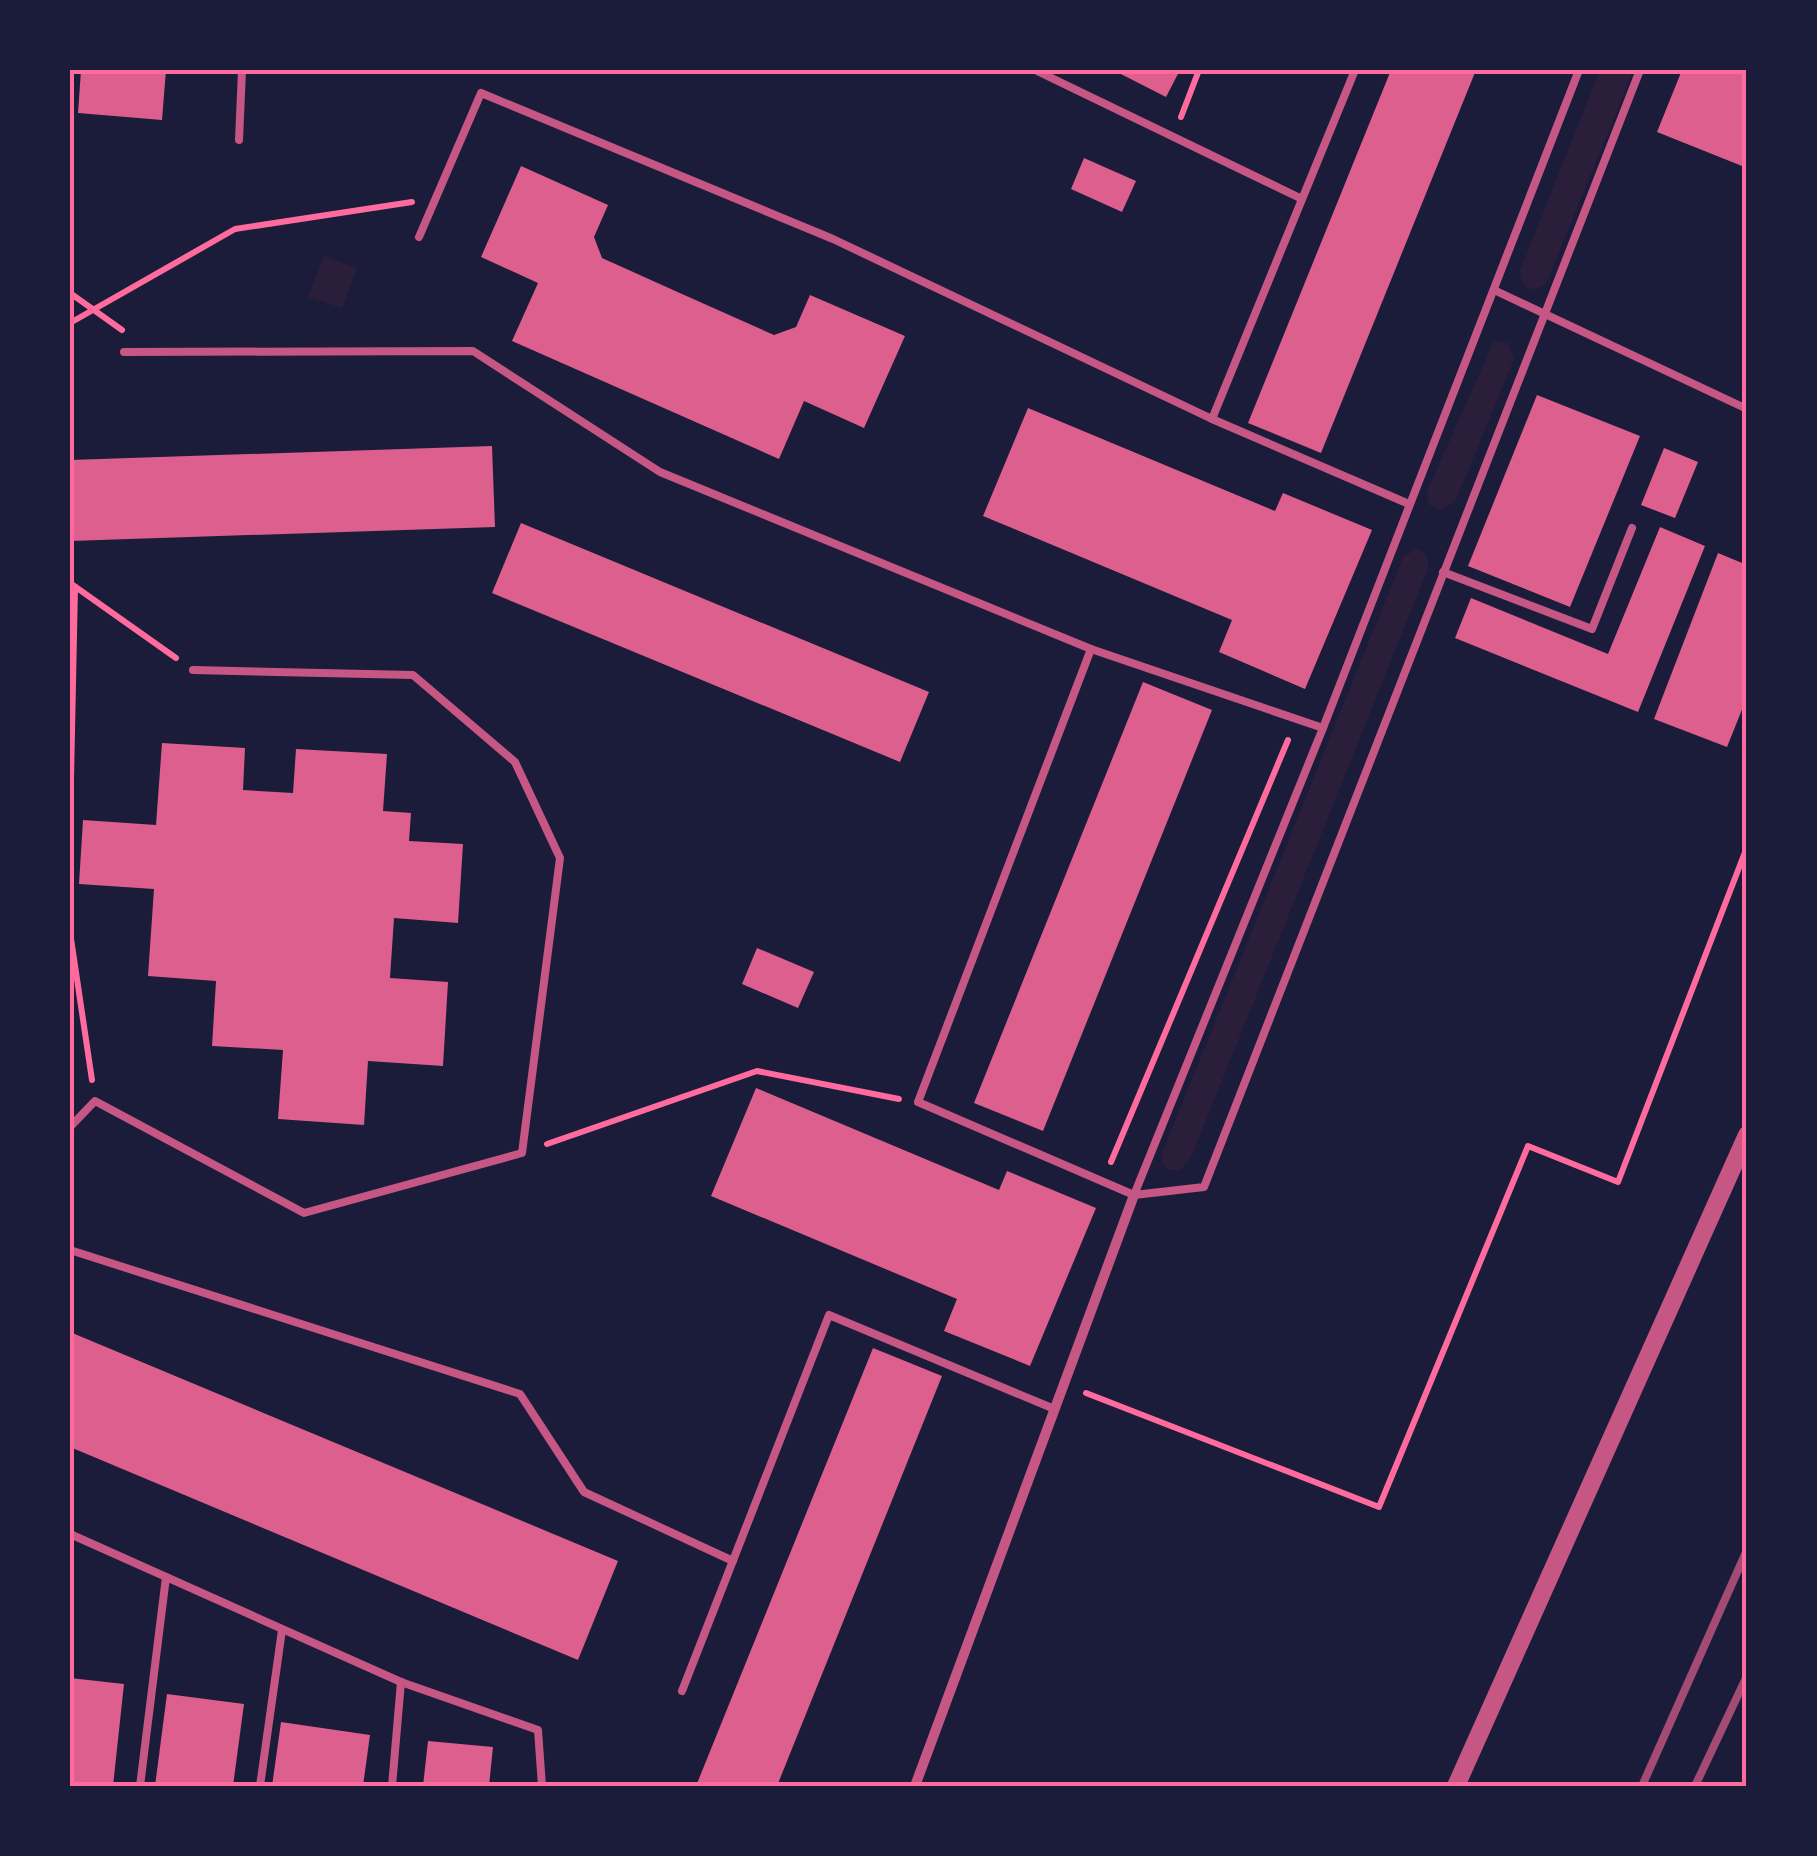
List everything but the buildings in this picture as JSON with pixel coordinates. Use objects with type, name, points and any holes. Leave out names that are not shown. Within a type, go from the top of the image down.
[{"type":"street","points":[[1456,1786],[1747,1135]]},
{"type":"street","points":[[915,1786],[1134,1195]]},
{"type":"lane","points":[[239,140],[242,70]]},
{"type":"lane","points":[[1035,70],[1302,200]]},
{"type":"lane","points":[[1212,418],[1355,70]]},
{"type":"lane","points":[[1134,1195],[1322,728],[1578,70]]},
{"type":"lane","points":[[1092,649],[918,1102],[1134,1195],[1204,1187],[1640,70]]},
{"type":"lane","points":[[419,237],[480,93],[833,239],[1212,418],[1409,504]]},
{"type":"lane","points":[[1494,290],[1747,409]]},
{"type":"lane","points":[[124,352],[473,351],[660,472],[1092,649],[1322,728]]},
{"type":"lane","points":[[1444,572],[1592,629],[1632,528]]},
{"type":"lane","points":[[70,1127],[95,1101],[304,1213],[522,1153],[560,858],[514,762],[414,675],[193,670]]},
{"type":"lane","points":[[70,1250],[520,1394],[584,1492],[733,1562]]},
{"type":"lane","points":[[682,1691],[830,1314],[1052,1408]]},
{"type":"lane","points":[[70,1534],[401,1682],[538,1730],[542,1786]]},
{"type":"lane","points":[[140,1786],[166,1577]]},
{"type":"lane","points":[[260,1786],[282,1630]]},
{"type":"lane","points":[[392,1786],[401,1682]]},
{"type":"path","points":[[1173,137],[1199,70]]},
{"type":"path","points":[[70,324],[235,229],[436,198]]},
{"type":"path","points":[[70,294],[148,351]]},
{"type":"path","points":[[72,585],[193,670]]},
{"type":"path","points":[[70,827],[72,585]]},
{"type":"path","points":[[1103,1182],[1297,719]]},
{"type":"path","points":[[1062,1383],[1379,1507],[1528,1146],[1618,1182],[1747,847]]},
{"type":"path","points":[[70,932],[95,1101]]},
{"type":"path","points":[[522,1153],[757,1071],[918,1102]]},
{"type":"shaded area","points":[[1600,70],[1634,70],[1546,284],[1532,290],[1523,285],[1520,271]]},
{"type":"shaded area","points":[[324,256],[357,268],[342,308],[308,297]]},
{"type":"shaded area","points":[[1494,341],[1508,343],[1514,359],[1456,500],[1441,510],[1429,505],[1427,491]]},
{"type":"shaded area","points":[[1416,549],[1424,552],[1429,561],[1427,571],[1191,1158],[1181,1170],[1169,1170],[1162,1164],[1163,1151],[1403,557]]},
{"type":"railway","points":[[1642,1786],[1747,1550]]},
{"type":"railway","points":[[1695,1786],[1747,1676]]}]
